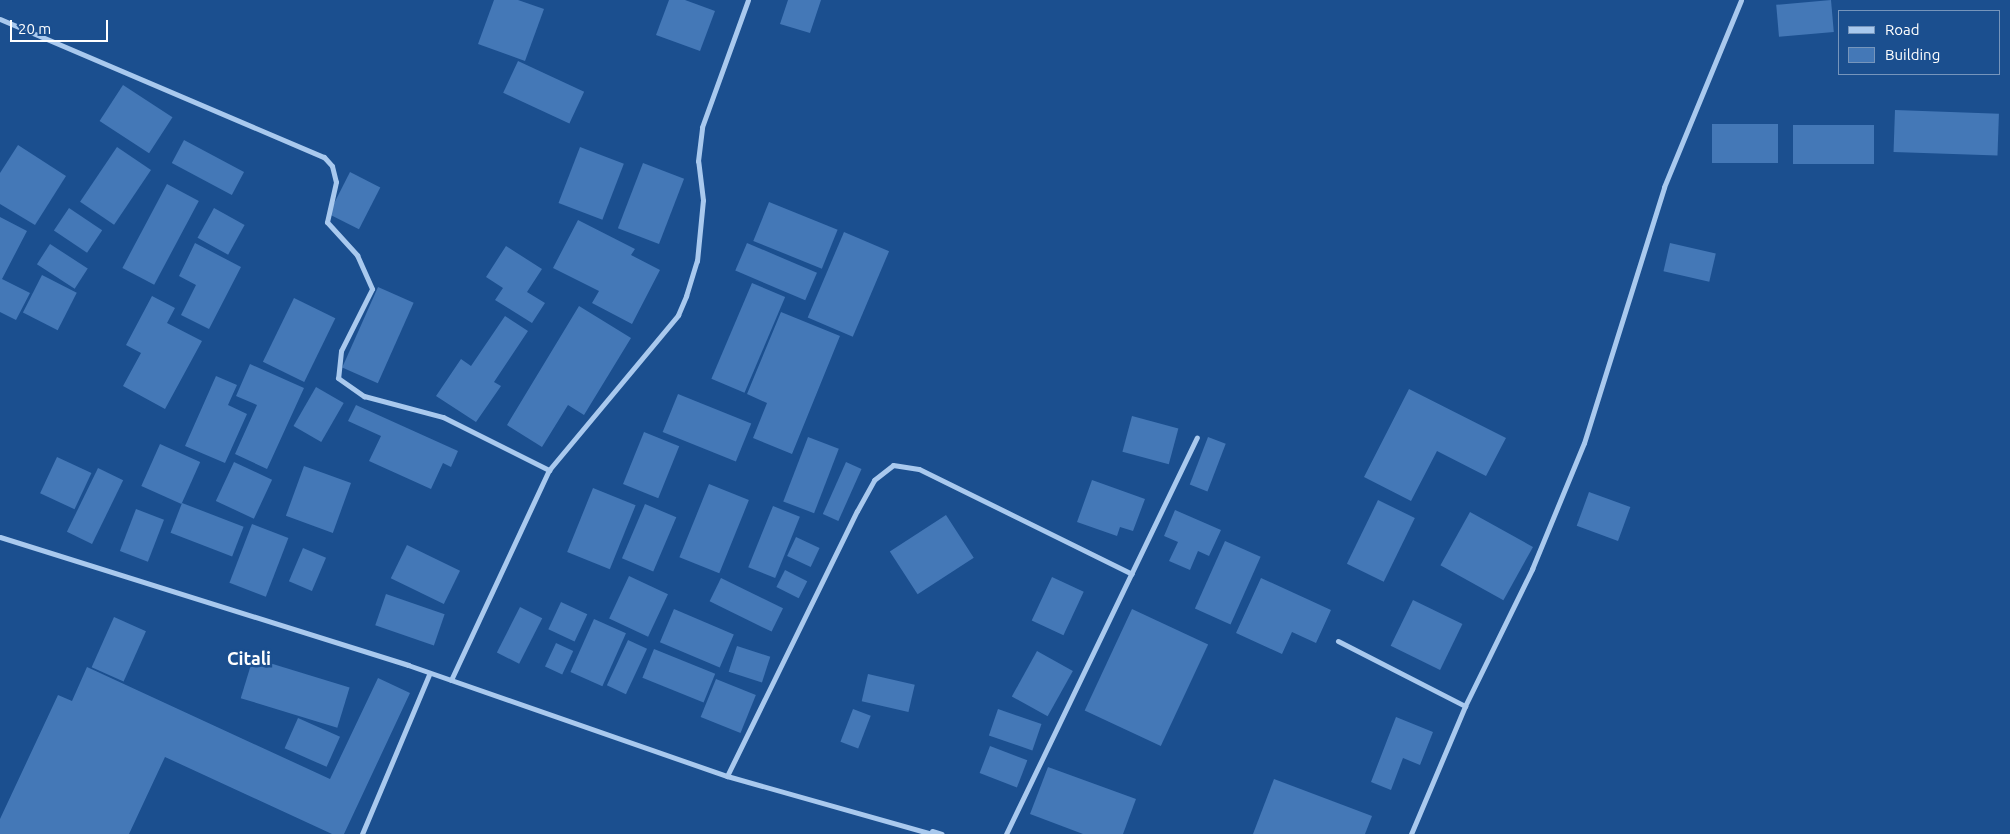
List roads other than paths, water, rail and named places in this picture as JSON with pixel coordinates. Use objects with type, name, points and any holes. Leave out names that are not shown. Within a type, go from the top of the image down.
[{"type":"street","points":[[451,680],[549,470],[678,315],[697,261],[703,200],[698,162],[702,127],[748,0]]},
{"type":"street","points":[[1411,834],[1465,706],[1532,568],[1584,443],[1664,187],[1741,0]]},
{"type":"street","points":[[0,20],[324,157],[336,182],[327,222],[357,255],[372,289],[341,351],[338,378],[364,396],[443,417],[549,470]]},
{"type":"street","points":[[1006,834],[1197,438]]},
{"type":"street","points":[[727,776],[857,511],[874,480],[892,465],[919,469],[1132,574]]},
{"type":"street","points":[[0,537],[429,675],[451,680],[727,776],[942,834]]},
{"type":"street","points":[[1338,641],[1465,706]]},
{"type":"street","points":[[362,834],[429,675]]},
{"type":"district","name":"Citali","points":[[249,658]]}]
